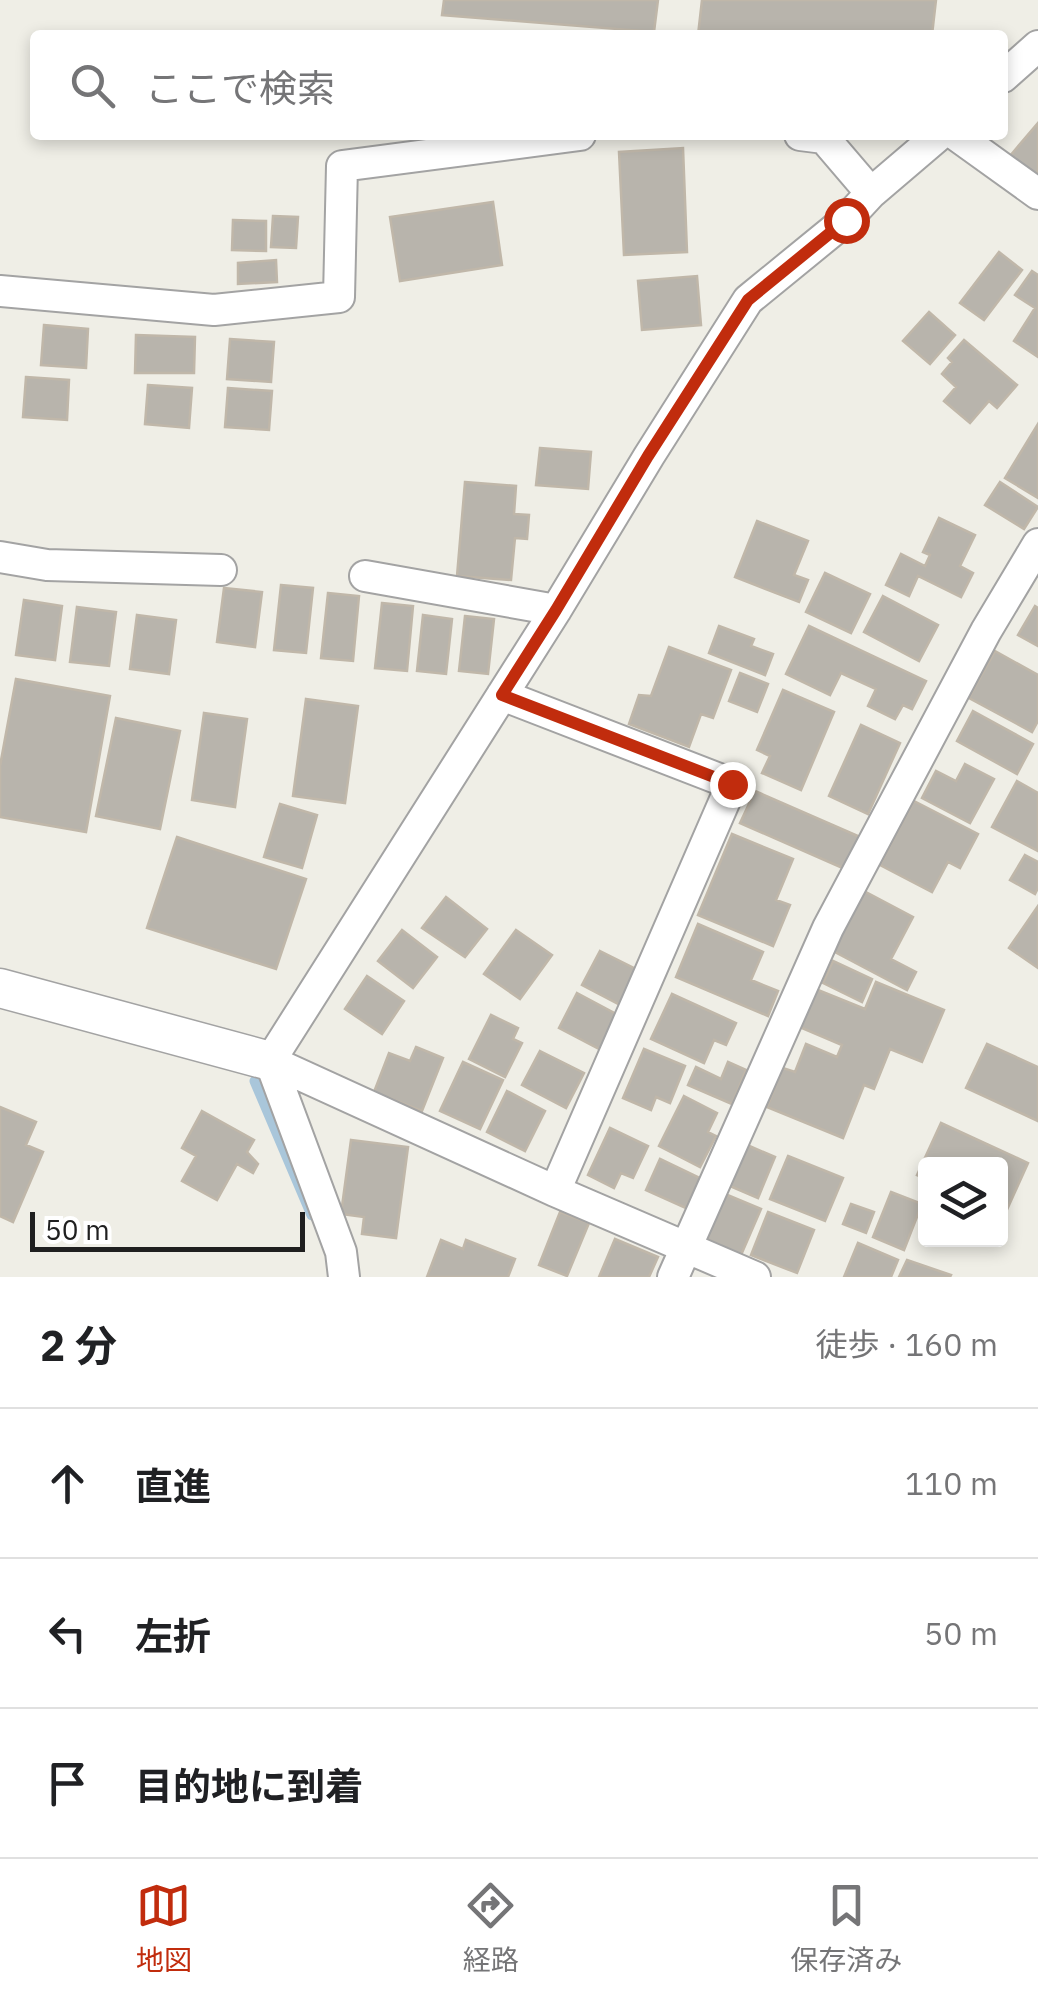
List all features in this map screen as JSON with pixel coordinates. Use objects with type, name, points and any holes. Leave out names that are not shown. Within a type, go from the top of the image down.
[{"type":"street","points":[[1008,73],[1038,46]]},
{"type":"street","points":[[0,291],[214,310],[339,297],[342,166],[542,140]]},
{"type":"street","points":[[826,140],[871,193]]},
{"type":"street","points":[[270,1062],[748,300],[846,220],[933,140]]},
{"type":"street","points":[[963,140],[1038,194]]},
{"type":"street","points":[[673,1277],[828,928],[986,631],[1038,544]]},
{"type":"street","points":[[0,557],[47,565],[221,570]]},
{"type":"street","points":[[365,576],[556,610]]},
{"type":"street","points":[[502,695],[732,784],[555,1191]]},
{"type":"street","points":[[0,988],[270,1062],[755,1277]]},
{"type":"street","points":[[270,1062],[341,1252],[344,1277]]},
{"type":"building","points":[[444,0],[658,0],[654,30],[442,15]]},
{"type":"building","points":[[702,0],[936,0],[933,30],[699,30]]},
{"type":"building","points":[[1038,123],[1038,182],[1009,157]]},
{"type":"building","points":[[683,148],[687,252],[624,255],[619,152]]},
{"type":"building","points":[[493,202],[502,265],[400,281],[390,217]]},
{"type":"building","points":[[273,216],[298,217],[296,248],[271,247]]},
{"type":"building","points":[[233,220],[266,221],[266,251],[232,250]]},
{"type":"building","points":[[999,252],[1022,270],[984,320],[960,303]]},
{"type":"building","points":[[276,260],[277,282],[238,284],[238,263]]},
{"type":"building","points":[[1032,271],[1038,275],[1038,357],[1014,341],[1035,308],[1015,295]]},
{"type":"building","points":[[697,276],[701,325],[642,330],[638,281]]},
{"type":"building","points":[[929,312],[955,335],[930,364],[903,341]]},
{"type":"building","points":[[44,325],[88,329],[86,368],[41,365]]},
{"type":"building","points":[[136,335],[195,337],[194,373],[135,373]]},
{"type":"building","points":[[230,339],[274,342],[271,382],[227,379]]},
{"type":"building","points":[[964,340],[1017,385],[997,408],[989,401],[970,423],[944,401],[956,387],[942,374],[952,362],[948,358]]},
{"type":"building","points":[[26,377],[69,380],[67,420],[23,417]]},
{"type":"building","points":[[148,385],[192,388],[189,428],[145,424]]},
{"type":"building","points":[[228,388],[272,391],[269,430],[225,427]]},
{"type":"building","points":[[1038,424],[1038,498],[1005,478]]},
{"type":"building","points":[[540,448],[591,452],[588,489],[536,485]]},
{"type":"building","points":[[465,482],[516,486],[514,514],[529,515],[527,539],[515,538],[511,580],[457,576]]},
{"type":"building","points":[[1000,482],[1038,507],[1024,529],[985,505]]},
{"type":"building","points":[[939,518],[975,535],[960,566],[973,573],[961,597],[918,576],[909,596],[886,585],[901,554],[925,566],[930,555],[923,552]]},
{"type":"building","points":[[757,521],[808,541],[794,575],[808,580],[799,602],[735,577]]},
{"type":"building","points":[[825,573],[870,594],[851,633],[806,612]]},
{"type":"building","points":[[281,585],[313,588],[306,653],[274,650]]},
{"type":"building","points":[[224,588],[262,592],[255,647],[217,642]]},
{"type":"building","points":[[328,593],[359,596],[353,661],[321,658]]},
{"type":"building","points":[[883,596],[938,625],[919,661],[864,632]]},
{"type":"building","points":[[24,600],[62,606],[55,660],[16,655]]},
{"type":"building","points":[[382,603],[413,606],[407,671],[375,668]]},
{"type":"building","points":[[1035,606],[1038,608],[1038,646],[1018,635]]},
{"type":"building","points":[[77,607],[116,612],[109,666],[70,662]]},
{"type":"building","points":[[137,615],[176,620],[169,674],[130,669]]},
{"type":"building","points":[[423,615],[452,619],[446,674],[417,671]]},
{"type":"building","points":[[465,616],[494,619],[488,674],[459,671]]},
{"type":"building","points":[[719,626],[754,639],[751,646],[773,654],[765,675],[709,653]]},
{"type":"building","points":[[809,626],[926,681],[912,709],[903,705],[895,719],[868,706],[876,689],[841,673],[830,695],[786,674]]},
{"type":"building","points":[[669,647],[731,670],[713,718],[701,714],[689,747],[629,724],[639,695],[651,696]]},
{"type":"building","points":[[995,651],[1038,675],[1038,721],[1032,732],[969,698]]},
{"type":"building","points":[[740,673],[768,684],[757,712],[729,701]]},
{"type":"building","points":[[16,679],[110,696],[86,832],[0,817],[0,766]]},
{"type":"building","points":[[783,690],[834,712],[801,790],[762,773],[770,756],[757,750]]},
{"type":"building","points":[[306,699],[358,706],[345,803],[293,796]]},
{"type":"building","points":[[973,711],[1033,744],[1017,774],[957,741]]},
{"type":"building","points":[[204,713],[247,719],[235,807],[192,800]]},
{"type":"building","points":[[116,718],[180,731],[160,829],[96,816]]},
{"type":"building","points":[[861,725],[900,743],[868,814],[829,796]]},
{"type":"building","points":[[965,764],[994,779],[970,823],[922,798],[936,771],[956,781]]},
{"type":"building","points":[[1017,781],[1038,793],[1038,851],[992,827]]},
{"type":"building","points":[[755,791],[860,837],[845,869],[740,823]]},
{"type":"building","points":[[914,801],[978,834],[960,868],[948,862],[932,892],[880,865]]},
{"type":"building","points":[[280,804],[317,815],[302,868],[264,857]]},
{"type":"building","points":[[732,834],[793,859],[776,900],[790,905],[773,946],[698,915]]},
{"type":"building","points":[[177,837],[306,879],[276,969],[147,928]]},
{"type":"building","points":[[1025,855],[1038,862],[1035,894],[1010,880]]},
{"type":"building","points":[[864,891],[913,917],[891,959],[916,972],[907,990],[833,951]]},
{"type":"building","points":[[446,897],[487,929],[465,957],[422,928]]},
{"type":"building","points":[[1038,906],[1038,968],[1009,948]]},
{"type":"building","points":[[698,924],[763,952],[751,980],[778,991],[768,1016],[676,977]]},
{"type":"building","points":[[402,930],[437,957],[413,988],[378,961]]},
{"type":"building","points":[[516,930],[552,955],[520,999],[484,974]]},
{"type":"building","points":[[600,951],[644,973],[626,1008],[582,985]]},
{"type":"building","points":[[833,961],[872,979],[862,1002],[823,983]]},
{"type":"building","points":[[367,976],[404,1001],[382,1034],[345,1009]]},
{"type":"building","points":[[876,982],[944,1010],[922,1062],[890,1049],[874,1089],[864,1085],[843,1138],[767,1107],[783,1068],[795,1072],[806,1044],[837,1057],[842,1045],[795,1025],[811,987],[865,1009]]},
{"type":"building","points":[[577,993],[620,1016],[603,1051],[559,1028]]},
{"type":"building","points":[[672,994],[736,1023],[726,1045],[714,1040],[704,1063],[651,1039]]},
{"type":"building","points":[[491,1015],[518,1028],[513,1039],[522,1043],[505,1077],[469,1059]]},
{"type":"building","points":[[987,1044],[1038,1067],[1038,1121],[966,1088]]},
{"type":"building","points":[[416,1047],[443,1058],[422,1111],[374,1092],[389,1053],[410,1061]]},
{"type":"building","points":[[644,1049],[685,1066],[670,1103],[656,1097],[651,1110],[623,1098]]},
{"type":"building","points":[[540,1051],[584,1073],[566,1108],[522,1085]]},
{"type":"building","points":[[463,1062],[503,1080],[480,1129],[440,1111]]},
{"type":"building","points":[[728,1062],[746,1070],[732,1104],[688,1085],[696,1067],[721,1079]]},
{"type":"building","points":[[507,1091],[545,1111],[525,1151],[487,1132]]},
{"type":"building","points":[[684,1096],[717,1113],[708,1132],[716,1136],[700,1167],[659,1146]]},
{"type":"building","points":[[0,1107],[36,1122],[26,1145],[43,1152],[13,1222],[0,1216]]},
{"type":"building","points":[[202,1111],[254,1140],[247,1152],[258,1164],[253,1173],[237,1164],[217,1200],[182,1181],[196,1156],[182,1148]]},
{"type":"building","points":[[941,1123],[1028,1163],[1008,1207],[1008,1157],[925,1157]]},
{"type":"building","points":[[610,1128],[648,1146],[633,1178],[621,1173],[614,1188],[588,1175]]},
{"type":"building","points":[[351,1140],[408,1147],[396,1238],[362,1234],[364,1217],[341,1214]]},
{"type":"building","points":[[747,1145],[775,1157],[758,1198],[730,1186]]},
{"type":"building","points":[[788,1156],[843,1178],[825,1221],[770,1199]]},
{"type":"building","points":[[660,1159],[700,1178],[686,1208],[646,1190]]},
{"type":"building","points":[[891,1192],[918,1202],[918,1214],[904,1250],[873,1237]]},
{"type":"building","points":[[725,1194],[761,1209],[741,1255],[706,1239]]},
{"type":"building","points":[[851,1204],[874,1212],[866,1233],[843,1224]]},
{"type":"building","points":[[560,1212],[589,1223],[567,1276],[539,1265]]},
{"type":"building","points":[[768,1212],[814,1230],[797,1273],[751,1255]]},
{"type":"building","points":[[615,1239],[658,1257],[649,1277],[599,1277]]},
{"type":"building","points":[[441,1240],[463,1249],[466,1240],[515,1259],[508,1277],[427,1277]]},
{"type":"building","points":[[858,1243],[898,1260],[891,1277],[844,1277]]},
{"type":"building","points":[[907,1260],[951,1275],[899,1277]]},
{"type":"waterway","points":[[255,1081],[312,1215]]},
{"type":"route","points":[[732,784],[502,695],[748,300],[846,220]]}]
